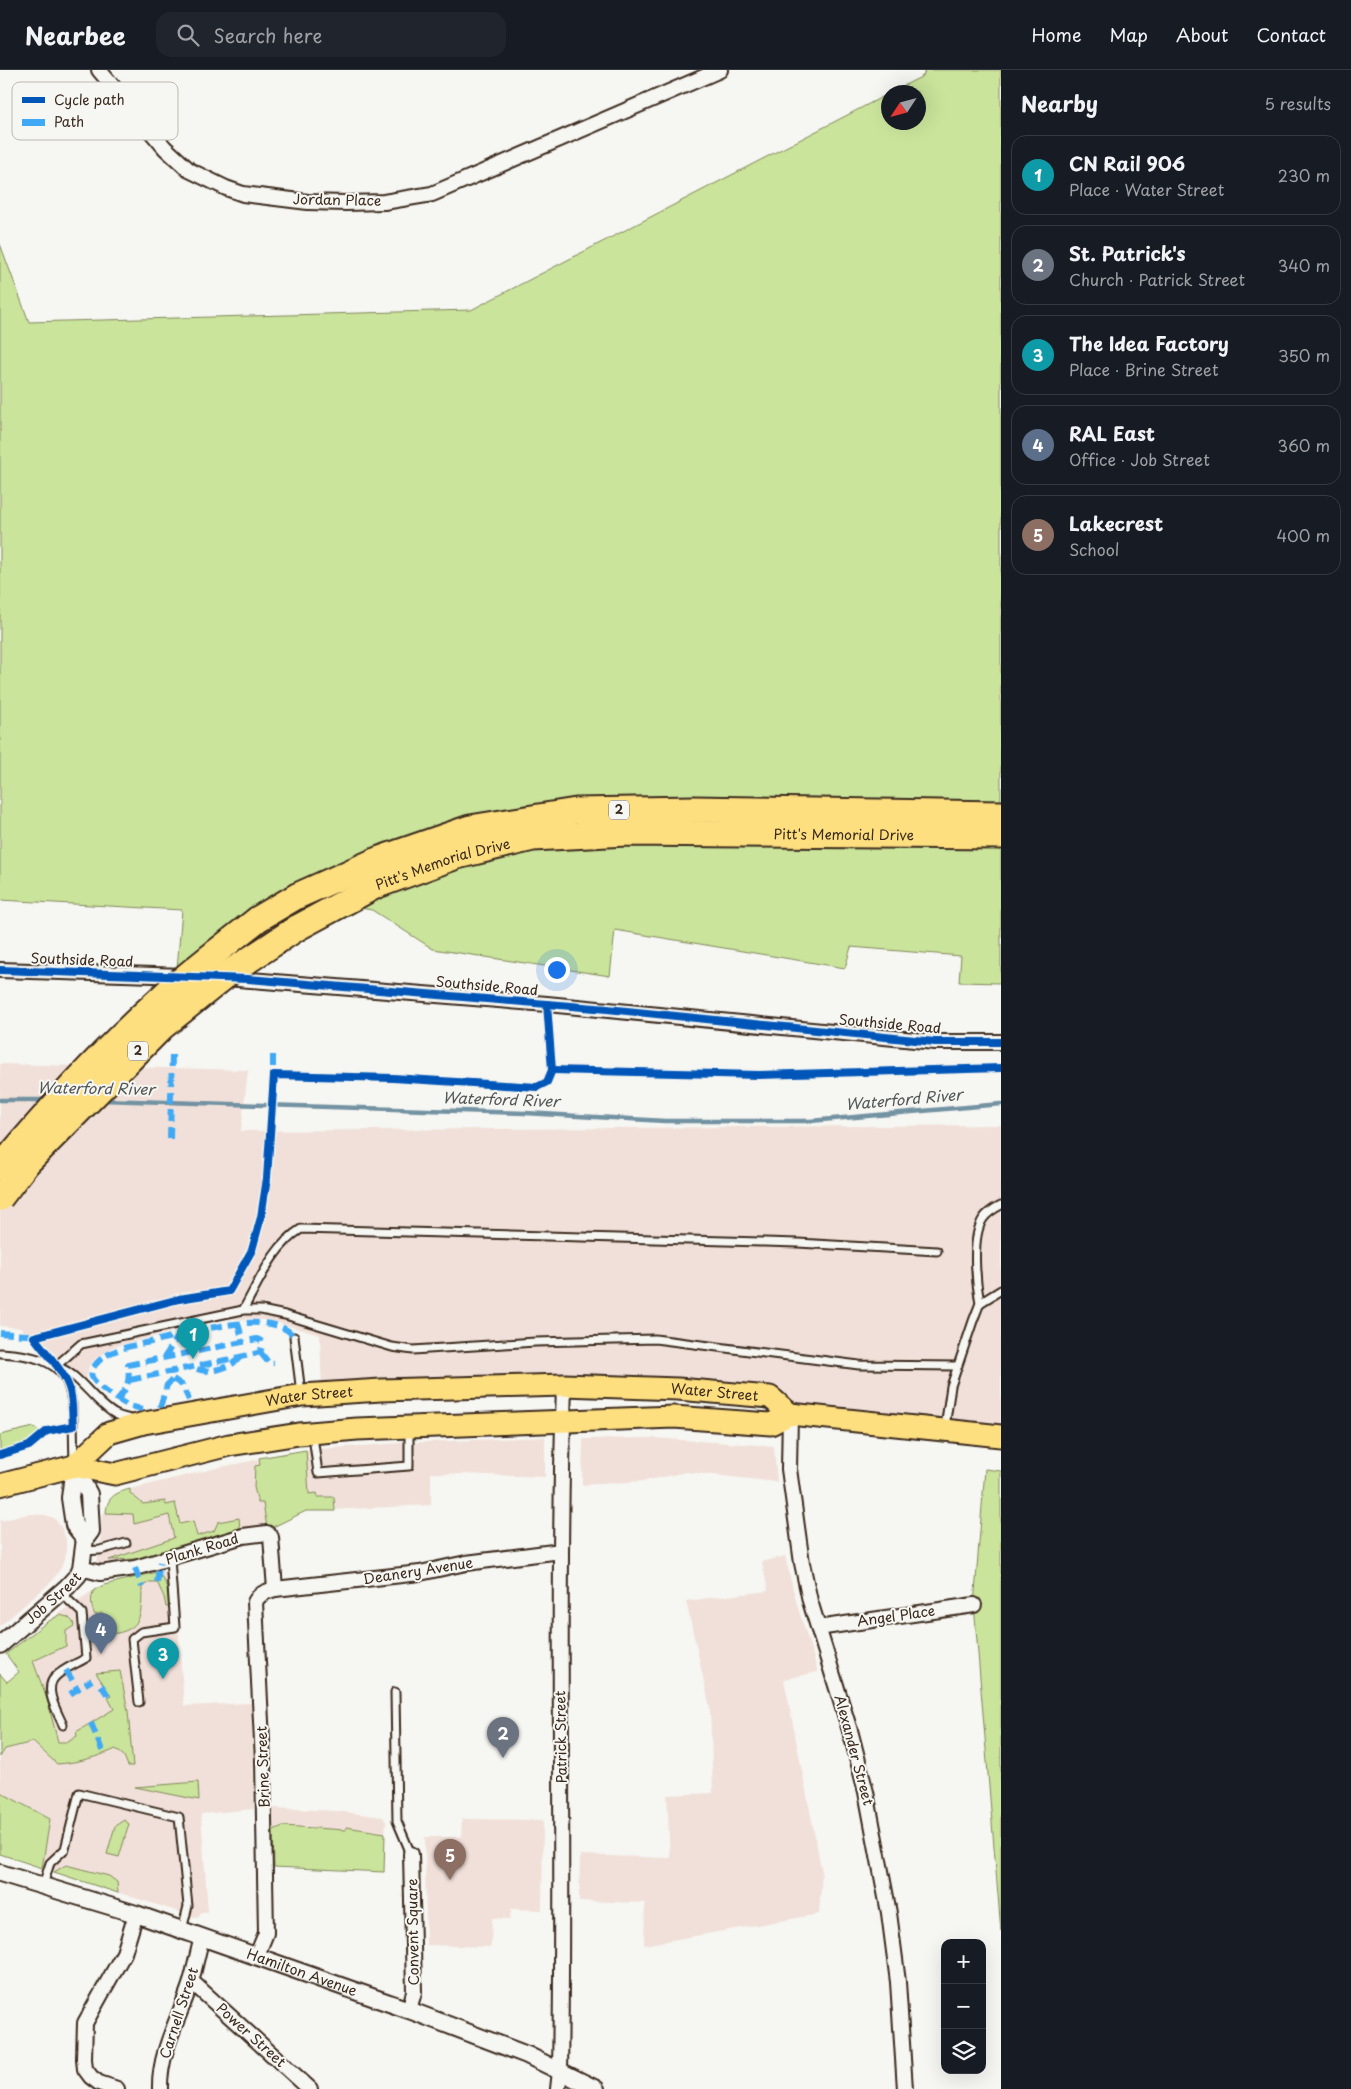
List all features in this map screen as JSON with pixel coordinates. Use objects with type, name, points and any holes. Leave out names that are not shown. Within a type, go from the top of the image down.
[{"type":"highway","name":"Pitt's Memorial Drive","points":[[0,1168],[44,1115],[103,1053],[164,995],[258,920],[305,892],[380,858],[470,828],[576,811],[694,809],[1001,814]]},
{"type":"highway","name":"Pitt's Memorial Drive","points":[[0,1198],[27,1163],[162,1027],[229,973],[297,928],[375,886],[457,856],[533,838],[626,833],[1001,836]]},
{"type":"main road","name":"Water Street","points":[[564,1385],[770,1396],[790,1414],[771,1424],[674,1417],[409,1426],[313,1433],[229,1445],[115,1474],[74,1466],[109,1434],[144,1423],[302,1395],[381,1390],[564,1385]]},
{"type":"main road","points":[[790,1414],[1001,1436]]},
{"type":"main road","points":[[0,1485],[74,1466]]},
{"type":"street","name":"Jordan Place","points":[[99,70],[109,82]]},
{"type":"street","name":"Jordan Place","points":[[158,140],[189,170],[208,181],[243,194],[308,202],[384,202],[432,194],[720,70]]},
{"type":"street","name":"Southside Road","points":[[0,970],[248,979],[567,1005],[935,1042],[1001,1042]]},
{"type":"street","name":"Patrick Street","points":[[558,2089],[560,2071],[562,1894],[560,1667],[564,1385]]},
{"type":"street","name":"Alexander Street","points":[[790,1414],[789,1469],[794,1517],[802,1563],[818,1628],[852,1734],[878,1850],[898,1982],[905,2089]]},
{"type":"street","points":[[74,1466],[70,1498],[74,1525],[84,1545]]},
{"type":"street","name":"Plank Road","points":[[81,1568],[100,1573],[135,1568],[243,1536],[267,1533],[271,1537],[275,1589]]},
{"type":"street","name":"Job Street","points":[[0,1645],[73,1581],[81,1568],[84,1545]]},
{"type":"street","name":"Deanery Avenue","points":[[275,1589],[420,1573],[466,1563],[561,1552]]},
{"type":"street","name":"Brine Street","points":[[257,1956],[266,1933],[263,1761],[255,1602],[258,1596],[264,1592],[275,1589]]},
{"type":"street","name":"Angel Place","points":[[818,1628],[974,1605]]},
{"type":"street","name":"Convent Square","points":[[409,2010],[414,1992],[411,1854]]},
{"type":"street","name":"Hamilton Avenue","points":[[0,1873],[136,1914],[409,2010],[527,2056],[596,2089]]},
{"type":"street","points":[[118,2089],[91,2077],[85,2068],[85,2023],[124,1953],[136,1914]]},
{"type":"street","name":"Carnell Street","points":[[160,2089],[160,2076],[166,2049],[191,1981],[202,1937]]},
{"type":"street","name":"Power Street","points":[[191,1981],[310,2089]]},
{"type":"lane","points":[[944,1430],[951,1386],[980,1303],[976,1280],[977,1242],[982,1220],[1001,1205]]},
{"type":"lane","points":[[242,1310],[280,1247],[302,1228],[789,1242],[937,1251]]},
{"type":"lane","points":[[980,1303],[1001,1290]]},
{"type":"lane","points":[[56,1366],[81,1344],[242,1310],[261,1310],[285,1315],[383,1345],[413,1350],[535,1342],[655,1339],[860,1364],[957,1366]]},
{"type":"lane","points":[[294,1336],[302,1395]]},
{"type":"lane","points":[[0,1353],[36,1357],[56,1366],[70,1373],[115,1415],[144,1423]]},
{"type":"lane","points":[[56,1366],[64,1376],[71,1394],[74,1466]]},
{"type":"lane","points":[[313,1433],[318,1473],[409,1466],[409,1426]]},
{"type":"lane","points":[[84,1545],[100,1550],[126,1543]]},
{"type":"lane","points":[[139,1702],[132,1639],[141,1632],[175,1627],[170,1559]]},
{"type":"lane","points":[[61,1593],[82,1613],[86,1658],[56,1676],[52,1683],[52,1698],[63,1725]]},
{"type":"lane","points":[[395,1692],[397,1821],[411,1854]]},
{"type":"lane","points":[[44,1885],[50,1863],[65,1849],[80,1793],[179,1817],[188,1906],[182,1930]]},
{"type":"shaded area","points":[[0,1064],[248,1070],[241,1131],[1001,1125],[1001,1436],[790,1414],[770,1397],[322,1394],[320,1335],[268,1320],[224,1319],[113,1347],[96,1358],[89,1366],[84,1388],[56,1366],[21,1328],[0,1326]]},
{"type":"shaded area","points":[[545,1437],[545,1477],[431,1473],[431,1505],[306,1511],[271,1528],[136,1559],[103,1569],[95,1568],[100,1550],[102,1513],[106,1513],[106,1510],[130,1492],[130,1489],[221,1467],[306,1450],[401,1443]]},
{"type":"shaded area","points":[[652,1438],[774,1446],[777,1482],[687,1472],[644,1481],[582,1485],[583,1439]]},
{"type":"shaded area","points":[[28,1514],[45,1515],[54,1518],[61,1527],[66,1539],[66,1554],[61,1568],[51,1582],[0,1626],[0,1521]]},
{"type":"shaded area","points":[[785,1556],[796,1601],[818,1672],[784,1679],[822,1872],[819,1914],[644,1945],[645,1903],[579,1901],[580,1855],[670,1858],[667,1795],[713,1793],[710,1708],[686,1601],[768,1591],[762,1562]]},
{"type":"shaded area","points":[[174,1570],[184,1706],[252,1703],[254,1809],[201,1814],[208,1912],[201,1912],[198,1918],[42,1868],[50,1819],[0,1791],[0,1757],[5,1749],[33,1742],[47,1699],[25,1639],[59,1613],[94,1590],[137,1576]]},
{"type":"shaded area","points":[[273,1808],[336,1811],[383,1817],[386,1822],[385,1833],[347,1827],[346,1830],[283,1826],[273,1830]]},
{"type":"shaded area","points":[[462,1819],[543,1820],[542,1910],[511,1909],[510,1919],[492,1918],[491,1947],[426,1945],[425,1837],[461,1837]]},
{"type":"green space","points":[[925,70],[1001,70],[1001,983],[959,982],[961,956],[851,947],[845,968],[615,930],[610,976],[433,949],[372,910],[275,894],[177,969],[182,910],[0,900],[0,244],[29,322],[471,310],[881,98],[881,130],[926,130],[926,85],[905,85],[923,76]]},
{"type":"green space","points":[[34,1427],[40,1432],[39,1435],[29,1441],[0,1452],[0,1435]]},
{"type":"green space","points":[[306,1450],[309,1494],[317,1493],[318,1497],[334,1497],[335,1511],[306,1511],[271,1528],[267,1528],[263,1503],[258,1503],[254,1487],[255,1466],[260,1465],[259,1458]]},
{"type":"green space","points":[[985,1469],[1001,1471],[1001,1931],[974,1605]]},
{"type":"green space","points":[[130,1489],[130,1493],[143,1504],[165,1501],[166,1505],[175,1503],[180,1524],[193,1521],[197,1536],[214,1531],[218,1522],[239,1518],[240,1531],[136,1559],[109,1560],[174,1538],[169,1515],[134,1524],[133,1514],[106,1513],[108,1503],[113,1496]]},
{"type":"green space","points":[[157,1572],[165,1583],[171,1607],[166,1607],[164,1597],[157,1582],[149,1582],[142,1587],[141,1608],[136,1623],[125,1631],[103,1635],[102,1613],[95,1615],[92,1606],[94,1590],[104,1585]]},
{"type":"green space","points":[[60,1615],[68,1617],[74,1626],[66,1631],[66,1646],[33,1661],[47,1699],[58,1742],[68,1742],[77,1736],[76,1732],[114,1709],[108,1698],[111,1696],[96,1673],[120,1671],[128,1711],[133,1766],[128,1766],[124,1756],[116,1749],[87,1759],[57,1764],[33,1742],[5,1749],[0,1757],[0,1674],[7,1682],[19,1672],[6,1654],[47,1622]]},
{"type":"green space","points":[[198,1782],[199,1800],[135,1787]]},
{"type":"green space","points":[[0,1791],[50,1819],[42,1868],[0,1854]]},
{"type":"green space","points":[[124,1820],[129,1824],[119,1857],[107,1854],[115,1826]]},
{"type":"green space","points":[[283,1826],[346,1830],[346,1827],[385,1833],[384,1872],[274,1867],[273,1830]]},
{"type":"green space","points":[[66,1865],[109,1876],[117,1882],[118,1893],[54,1872]]},
{"type":"waterway","name":"Waterford River","points":[[0,1100],[48,1100]]},
{"type":"waterway","name":"Waterford River","points":[[101,1100],[525,1113],[665,1121],[810,1121],[1001,1104]]},
{"type":"marked path","points":[[170,1139],[172,1054]]},
{"type":"marked path","points":[[273,1055],[273,1078]]},
{"type":"marked path","points":[[238,1323],[243,1342]]},
{"type":"marked path","points":[[143,1409],[130,1406],[119,1400],[94,1380],[91,1375],[92,1370],[102,1358],[117,1350],[190,1332],[230,1325],[269,1324],[284,1328],[294,1337]]},
{"type":"marked path","points":[[0,1333],[38,1336]]},
{"type":"marked path","points":[[164,1358],[179,1335]]},
{"type":"marked path","points":[[118,1399],[128,1384],[128,1365],[257,1339],[261,1341],[262,1347],[260,1352],[254,1354],[130,1380]]},
{"type":"marked path","points":[[260,1352],[269,1363],[274,1363]]},
{"type":"marked path","points":[[197,1369],[208,1371],[221,1369],[237,1361],[240,1357]]},
{"type":"marked path","points":[[160,1407],[167,1385],[173,1379],[172,1371]]},
{"type":"marked path","points":[[173,1379],[182,1385],[189,1400]]},
{"type":"marked path","points":[[157,1582],[160,1562]]},
{"type":"marked path","points":[[135,1568],[142,1587]]},
{"type":"marked path","points":[[66,1670],[78,1690]]},
{"type":"marked path","points":[[70,1694],[92,1680]]},
{"type":"marked path","points":[[101,1685],[106,1695]]},
{"type":"marked path","points":[[91,1723],[104,1755]]},
{"type":"cycle path","points":[[0,970],[248,979],[607,1009],[935,1042],[1001,1042]]},
{"type":"cycle path","points":[[0,1455],[29,1446],[47,1431],[73,1426],[72,1400],[68,1384],[60,1370],[34,1337],[179,1299],[229,1291],[252,1250],[261,1217],[267,1178],[274,1075],[393,1078],[537,1087],[547,1082],[552,1070],[547,1004]]},
{"type":"cycle path","points":[[552,1070],[759,1075],[1001,1068]]},
{"type":"place","name":"CN Rail 906","points":[[193,1359]]},
{"type":"place","name":"RAL East","points":[[101,1654]]},
{"type":"place","name":"The Idea Factory","points":[[163,1679]]},
{"type":"place","name":"St. Patrick's","points":[[503,1758]]},
{"type":"place","name":"Lakecrest","points":[[450,1880]]}]
